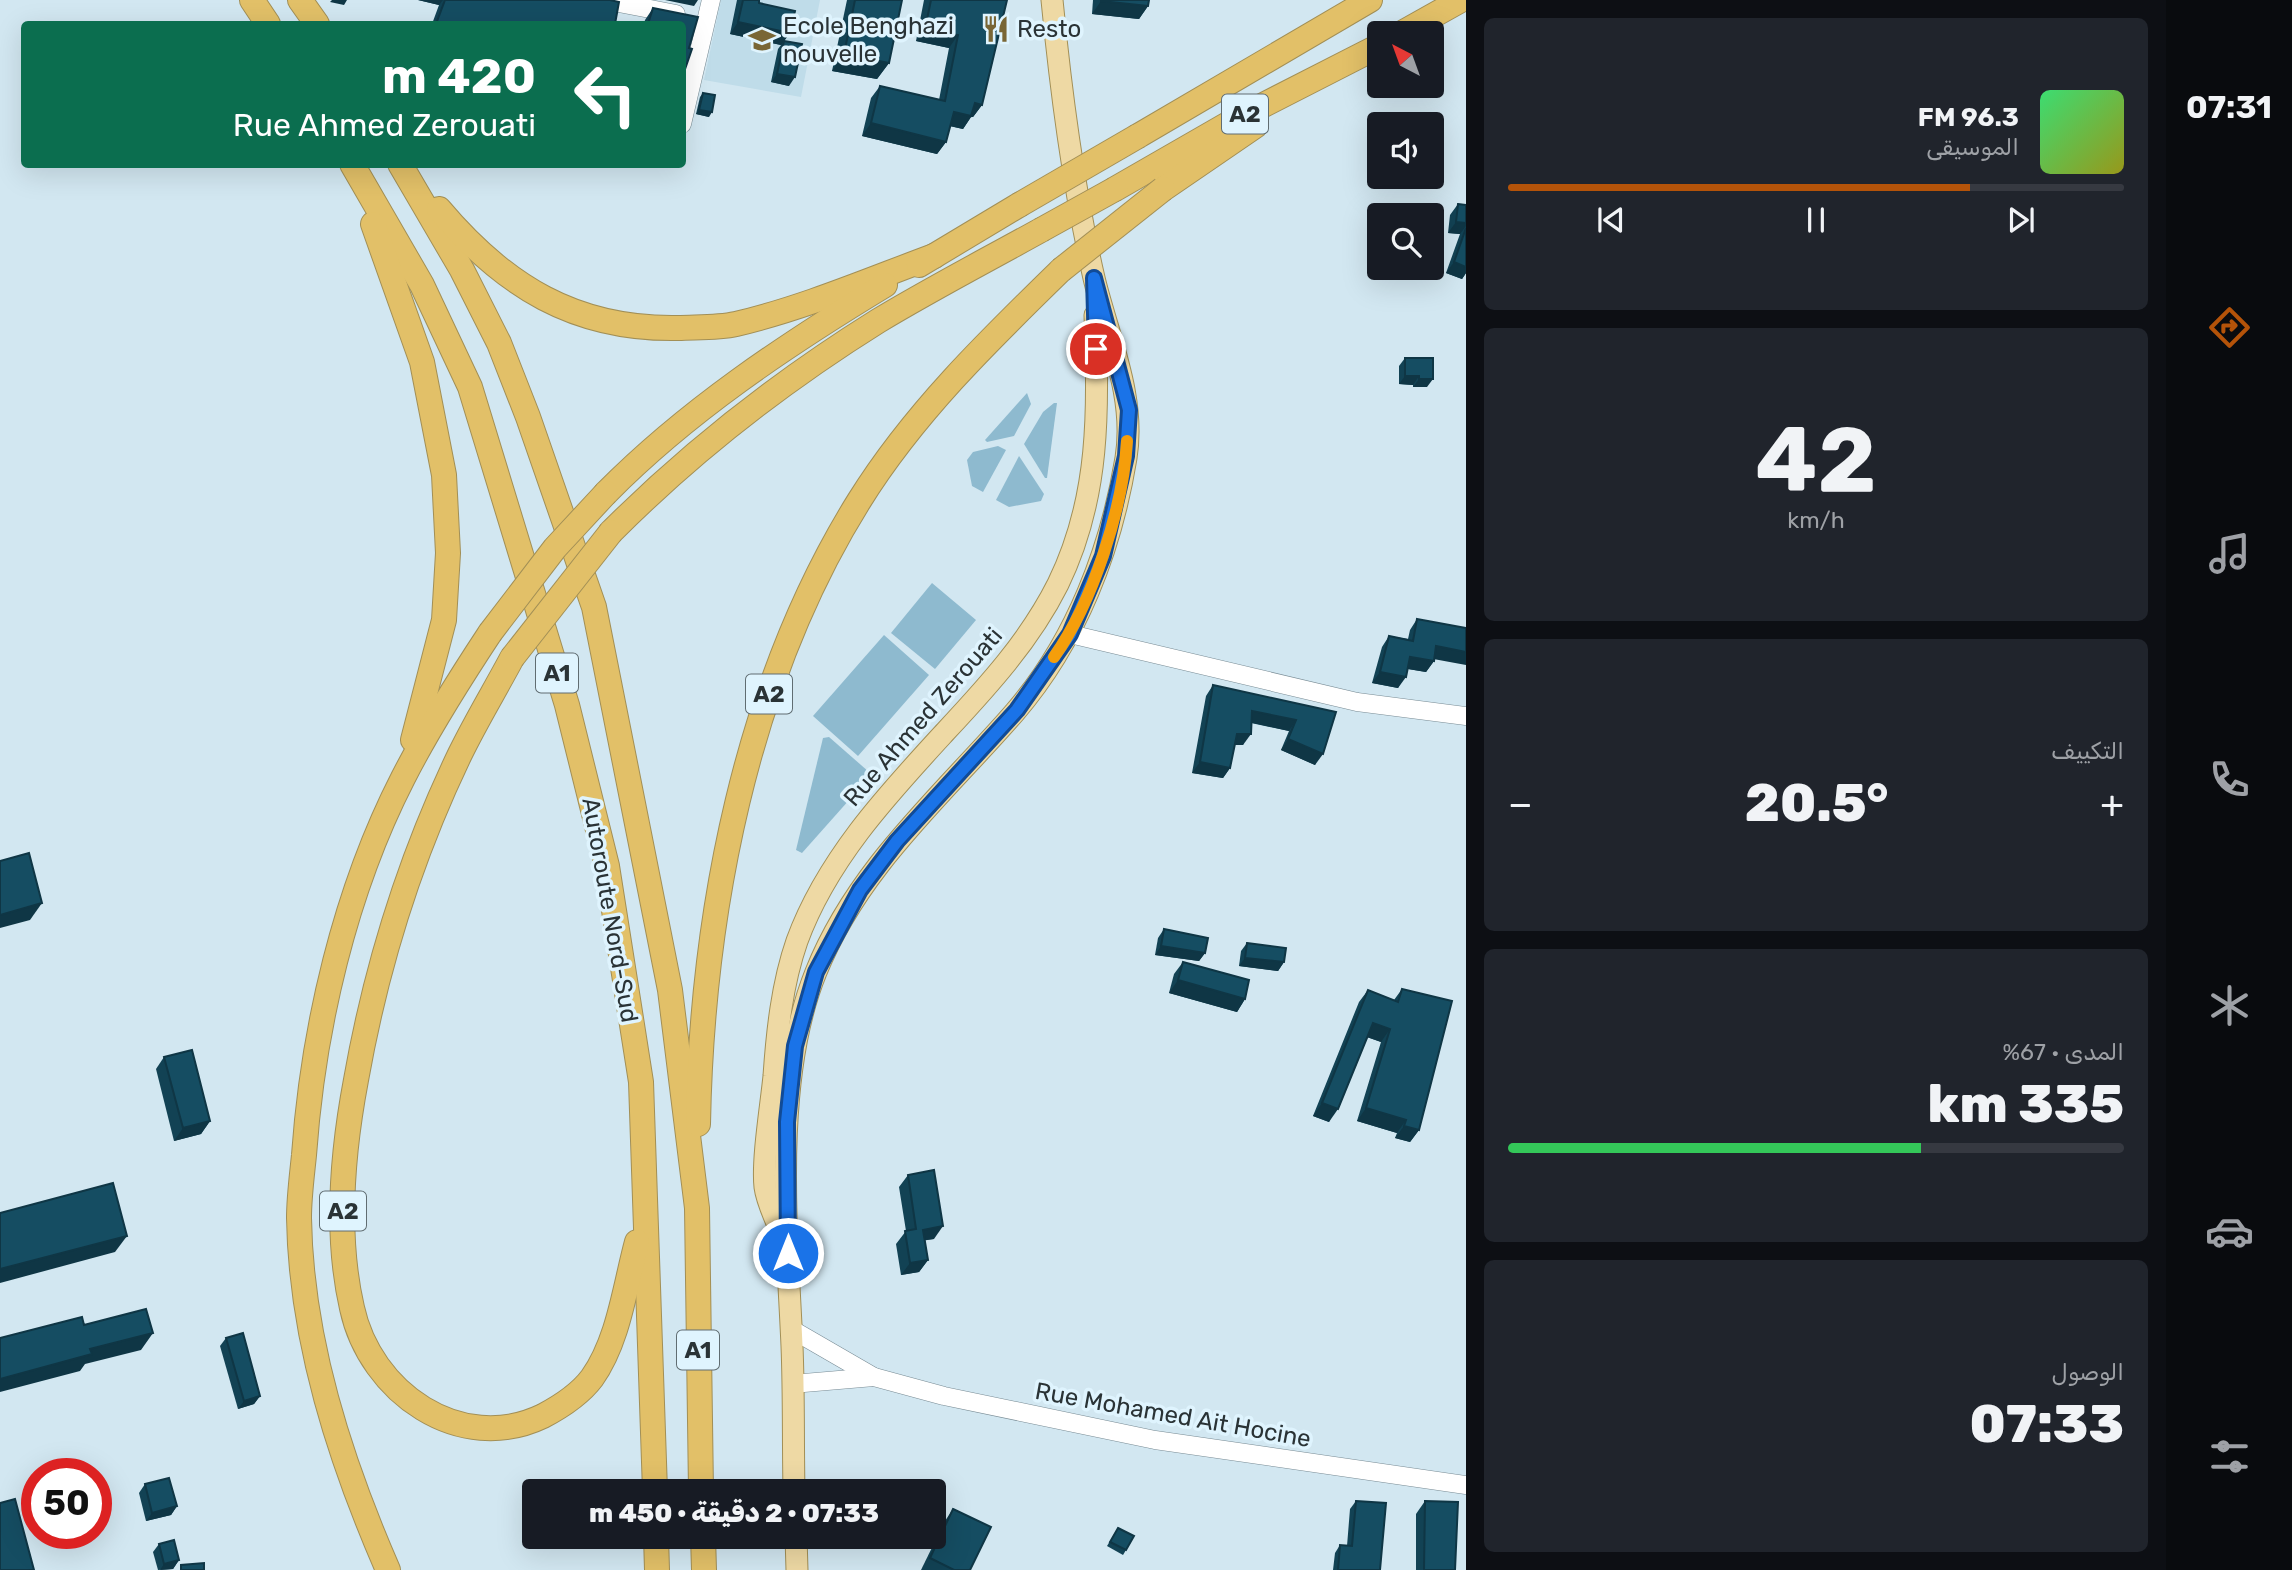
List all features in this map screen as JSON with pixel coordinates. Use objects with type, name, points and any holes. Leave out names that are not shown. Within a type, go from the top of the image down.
[{"type":"highway","points":[[252,0],[266,21]]},
{"type":"highway","points":[[300,0],[315,21]]},
{"type":"highway","name":"A2","points":[[933,256],[1370,0]]},
{"type":"highway","points":[[1423,21],[1461,0]]},
{"type":"highway","name":"A2","points":[[644,1214],[612,1340],[592,1379],[561,1407],[527,1423],[488,1427],[453,1424],[419,1408],[390,1384],[367,1352],[352,1309],[342,1233],[346,1132],[368,1010],[392,923],[423,839],[460,753],[512,658],[611,532],[652,491],[720,433],[800,374],[878,321],[1242,116],[1367,52]]},
{"type":"highway","name":"A2","points":[[697,1208],[699,1100],[707,970],[726,853],[770,688],[805,599],[860,500],[915,424],[973,356],[1061,270],[1163,189],[1367,54]]},
{"type":"highway","points":[[353,168],[422,362],[444,475],[448,553],[444,620],[402,779]]},
{"type":"highway","name":"Autoroute Nord-Sud","points":[[354,168],[422,285],[470,387],[567,705],[607,866],[641,1082],[655,1479]]},
{"type":"highway","name":"Autoroute Nord-Sud","points":[[403,168],[462,270],[499,343],[528,417],[594,607],[670,990],[697,1208],[702,1479]]},
{"type":"highway","points":[[405,168],[483,257],[522,287],[559,307],[646,329],[734,324],[784,311],[933,256]]},
{"type":"highway","points":[[388,1570],[344,1459],[327,1402],[309,1319],[299,1218],[307,1115],[322,1013],[346,925],[378,832],[402,779],[441,708],[490,633],[555,548],[606,494],[665,438],[757,369],[933,256]]},
{"type":"highway","points":[[656,1549],[657,1570]]},
{"type":"highway","points":[[703,1549],[704,1570]]},
{"type":"main road","points":[[1052,0],[1070,158],[1094,278]]},
{"type":"main road","name":"Rue Ahmed Zerouati","points":[[794,1479],[787,1122],[795,1046],[816,972],[860,890],[897,841],[1017,710],[1070,634],[1103,556],[1126,456],[1129,410],[1094,278]]},
{"type":"main road","name":"Rue Ahmed Zerouati","points":[[788,1253],[765,1188],[776,1041],[797,943],[816,899],[854,838],[999,673],[1058,584],[1077,535],[1089,488],[1098,421],[1094,278]]},
{"type":"main road","points":[[796,1549],[797,1570]]},
{"type":"street","points":[[603,0],[707,20]]},
{"type":"street","points":[[686,107],[711,0]]},
{"type":"street","points":[[1070,634],[1357,702],[1466,716]]},
{"type":"street","points":[[791,1329],[874,1377]]},
{"type":"street","points":[[792,1384],[874,1377]]},
{"type":"street","name":"Rue Mohamed Ait Hocine","points":[[874,1377],[944,1396],[1155,1440],[1466,1485]]},
{"type":"shaded area","name":"Ecole Benghazi nouvelle","points":[[721,0],[820,0],[801,97],[704,80]]},
{"type":"shaded area","points":[[1027,393],[1031,404],[1014,436],[987,442],[985,440]]},
{"type":"shaded area","points":[[1057,403],[1045,478],[1024,444],[1043,412]]},
{"type":"shaded area","points":[[998,446],[1006,450],[983,492],[972,486],[967,460],[973,452]]},
{"type":"shaded area","points":[[1019,456],[1044,494],[1041,501],[1009,507],[996,500]]},
{"type":"shaded area","points":[[932,583],[976,620],[935,669],[891,633]]},
{"type":"shaded area","points":[[884,635],[929,675],[858,756],[813,716]]},
{"type":"shaded area","points":[[829,737],[869,772],[866,781],[802,853],[796,850],[823,738]]},
{"type":"building","points":[[445,0],[619,2],[616,21],[437,21]]},
{"type":"building","points":[[743,0],[759,0],[759,3],[795,11],[790,33],[738,22]]},
{"type":"building","points":[[855,0],[902,0],[889,63],[844,54]]},
{"type":"building","points":[[931,0],[1007,0],[982,105],[975,103],[971,116],[954,112],[946,142],[871,123],[880,86],[945,101],[958,35],[925,29]]},
{"type":"building","points":[[1101,0],[1149,0],[1148,6]]},
{"type":"building","points":[[653,8],[698,17],[686,66],[686,21],[649,21]]},
{"type":"building","points":[[784,41],[802,44],[795,77],[777,74]]},
{"type":"building","points":[[703,93],[715,95],[712,112],[699,110]]},
{"type":"building","points":[[1458,204],[1466,205],[1466,223],[1456,222]]},
{"type":"building","points":[[1466,228],[1466,267],[1454,262]]},
{"type":"building","points":[[1405,358],[1433,358],[1433,379],[1405,376]]},
{"type":"building","points":[[1417,619],[1466,628],[1466,652],[1436,646],[1434,661],[1410,657],[1406,677],[1380,672],[1389,636],[1413,641]]},
{"type":"building","points":[[1213,685],[1336,712],[1323,754],[1288,739],[1296,720],[1252,711],[1251,734],[1237,734],[1230,768],[1200,762]]},
{"type":"building","points":[[29,853],[42,903],[0,915],[0,861]]},
{"type":"building","points":[[1164,929],[1208,938],[1205,953],[1161,946]]},
{"type":"building","points":[[1247,943],[1286,948],[1284,962],[1245,958]]},
{"type":"building","points":[[1183,962],[1249,980],[1245,999],[1178,980]]},
{"type":"building","points":[[1402,989],[1452,1001],[1419,1130],[1404,1126],[1406,1120],[1366,1108],[1390,1029],[1373,1023],[1338,1109],[1322,1103],[1368,990],[1398,1002]]},
{"type":"building","points":[[192,1050],[210,1121],[183,1128],[164,1057]]},
{"type":"building","points":[[934,1170],[943,1226],[923,1230],[928,1260],[910,1263],[905,1231],[916,1229],[908,1175]]},
{"type":"building","points":[[113,1183],[127,1236],[0,1269],[0,1213]]},
{"type":"building","points":[[146,1309],[153,1333],[90,1349],[92,1354],[0,1379],[0,1338],[82,1317],[84,1325]]},
{"type":"building","points":[[243,1333],[260,1396],[244,1401],[226,1338]]},
{"type":"building","points":[[169,1478],[177,1506],[152,1513],[145,1484]]},
{"type":"building","points":[[15,1499],[21,1521],[21,1549],[28,1549],[34,1570],[0,1570],[0,1503]]},
{"type":"building","points":[[1356,1501],[1386,1503],[1380,1570],[1338,1570],[1340,1545],[1352,1546]]},
{"type":"building","points":[[1425,1501],[1458,1502],[1455,1570],[1424,1570]]},
{"type":"building","points":[[953,1509],[991,1527],[970,1570],[954,1570],[930,1558],[934,1549],[946,1549],[946,1524]]},
{"type":"building","points":[[1118,1528],[1134,1536],[1126,1550],[1110,1542]]},
{"type":"building","points":[[174,1540],[179,1560],[164,1564],[159,1544]]},
{"type":"building","points":[[204,1563],[204,1570],[181,1570],[181,1565]]},
{"type":"slow traffic","points":[[1054,657],[1070,634],[1103,556],[1127,441]]},
{"type":"place","name":"Resto","points":[[996,29]]},
{"type":"place","name":"Ecole Benghazi nouvelle","points":[[762,40]]},
{"type":"route","points":[[788,1253],[787,1122],[795,1046],[816,972],[860,890],[941,790],[1017,710],[1070,634],[1103,556],[1126,456],[1129,410],[1094,278],[1096,349]]}]
